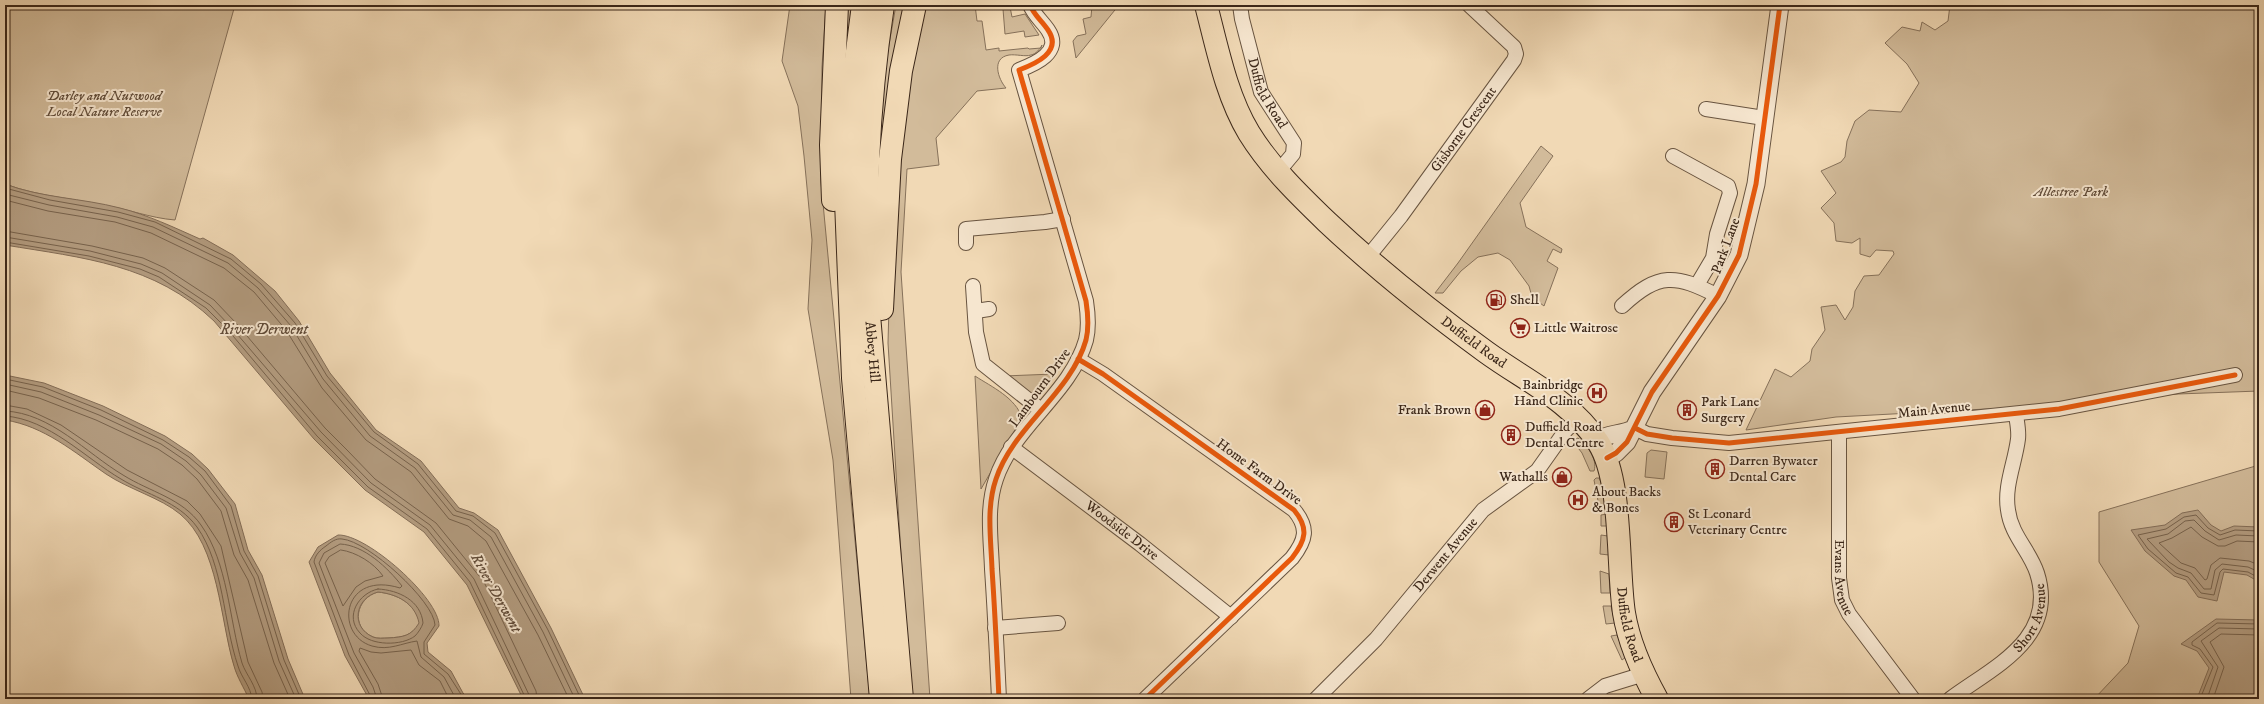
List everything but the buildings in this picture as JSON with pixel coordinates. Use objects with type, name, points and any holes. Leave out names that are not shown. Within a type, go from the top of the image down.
[{"type":"highway","points":[[837,5],[831,146],[835,246],[853,378]]},
{"type":"highway","name":"Abbey Hill","points":[[863,5],[852,90],[846,200],[853,378],[881,699]]},
{"type":"highway","name":"Abbey Hill","points":[[884,5],[874,67],[867,160],[867,260],[869,315],[877,392],[902,699]]},
{"type":"highway","points":[[877,392],[890,159],[901,71],[915,5]]},
{"type":"highway","name":"Duffield Road","points":[[1206,5],[1220,59],[1239,114],[1249,133],[1278,172],[1297,194],[1367,258],[1450,326],[1488,354],[1556,398],[1579,417],[1602,449],[1616,501],[1625,616],[1634,651],[1657,699]]},
{"type":"street","name":"Lambourn Drive","points":[[999,699],[990,504],[1001,465],[1011,447],[1041,410],[1078,359],[1086,340],[1088,319],[1086,301],[1019,70],[1041,60],[1052,46],[1051,35],[1033,12],[1030,5]]},
{"type":"street","name":"Duffield Road","points":[[1240,5],[1242,19],[1261,92],[1294,143],[1294,154],[1278,172]]},
{"type":"street","name":"Gisborne Crescent","points":[[1367,258],[1401,216],[1514,60],[1516,54],[1514,47],[1469,5]]},
{"type":"street","name":"Park Lane","points":[[1635,428],[1652,392],[1718,296],[1739,255],[1749,222],[1756,184],[1780,5]]},
{"type":"street","points":[[1706,109],[1764,118]]},
{"type":"street","points":[[1673,156],[1728,186],[1730,193],[1717,234],[1713,258],[1697,285]]},
{"type":"street","points":[[966,243],[966,229],[1063,219]]},
{"type":"street","points":[[1622,306],[1645,287],[1656,282],[1678,279],[1697,285],[1718,296]]},
{"type":"street","points":[[972,286],[982,310],[976,332],[984,364],[1041,410]]},
{"type":"street","name":"Home Farm Drive","points":[[1078,359],[1103,374],[1294,510],[1300,518],[1304,539],[1299,549],[1231,617],[1145,699]]},
{"type":"street","name":"Main Avenue","points":[[1635,428],[1647,434],[1726,443],[2016,415],[2127,397],[2235,375]]},
{"type":"street","name":"Short Avenue","points":[[1950,699],[2022,646],[2031,633],[2038,616],[2041,598],[2037,573],[2016,537],[2008,511],[2008,490],[2018,438],[2016,415]]},
{"type":"street","name":"Derwent Avenue","points":[[1316,699],[1372,644],[1483,510],[1537,471],[1566,430],[1579,417]]},
{"type":"street","points":[[1602,449],[1608,434],[1626,433],[1635,428]]},
{"type":"street","name":"Evans Avenue","points":[[1839,433],[1838,552],[1842,600],[1849,614],[1913,699]]},
{"type":"street","name":"Woodside Drive","points":[[1011,447],[1140,544],[1231,617]]},
{"type":"street","points":[[995,628],[1058,623]]},
{"type":"street","points":[[1588,699],[1605,686],[1644,674]]},
{"type":"green space","name":"Darley and Nutwood Local Nature Reserve","points":[[5,5],[235,5],[175,220],[41,194],[5,184]]},
{"type":"green space","points":[[790,5],[826,5],[822,67],[821,182],[870,699],[851,699],[833,460],[808,309],[812,240],[804,156],[798,106],[782,61]]},
{"type":"green space","points":[[844,5],[854,5],[844,83]]},
{"type":"green space","points":[[896,5],[908,5],[877,179],[884,73]]},
{"type":"green space","points":[[920,5],[975,5],[977,21],[982,21],[986,50],[999,48],[999,51],[1040,48],[1031,55],[1009,55],[1000,60],[998,64],[999,74],[1006,88],[977,91],[936,138],[939,165],[907,169],[901,272],[930,699],[910,699],[888,343],[891,232]]},
{"type":"green space","points":[[1092,5],[1119,5],[1076,58],[1073,41],[1077,36],[1086,34],[1083,19],[1091,17]]},
{"type":"green space","name":"Allestree Park","points":[[1950,5],[2259,5],[2259,391],[2178,394],[2023,407],[1836,417],[1746,430],[1775,369],[1791,377],[1810,361],[1812,349],[1825,330],[1821,307],[1836,305],[1845,320],[1853,307],[1855,291],[1864,276],[1879,275],[1894,254],[1893,251],[1876,250],[1870,257],[1860,254],[1860,238],[1852,243],[1836,241],[1834,223],[1821,208],[1836,193],[1821,171],[1841,162],[1845,157],[1847,141],[1855,121],[1869,110],[1901,112],[1919,83],[1907,64],[1885,43],[1902,27],[1920,31],[1922,22],[1935,30],[1948,21]]},
{"type":"green space","points":[[1010,7],[1012,17],[1025,14],[1039,35],[1025,37],[1024,31],[1005,34],[1003,9]]},
{"type":"green space","points":[[1541,146],[1553,156],[1520,203],[1526,227],[1562,249],[1561,253],[1553,249],[1547,261],[1558,268],[1544,306],[1532,297],[1529,286],[1510,260],[1498,253],[1478,257],[1461,271],[1443,293],[1435,293],[1458,263]]},
{"type":"green space","points":[[1054,374],[1039,394],[1030,395],[1004,376]]},
{"type":"green space","points":[[975,376],[1009,399],[1015,405],[1022,418],[981,489]]},
{"type":"green space","points":[[1578,438],[1585,444],[1593,457],[1595,466],[1594,471],[1590,471],[1582,453],[1572,440]]},
{"type":"green space","points":[[1651,450],[1667,452],[1664,479],[1645,477],[1647,453]]},
{"type":"green space","points":[[2259,465],[2259,699],[2094,699],[2128,663],[2139,626],[2099,562],[2099,512]]},
{"type":"green space","points":[[1599,478],[1602,484],[1604,505],[1602,507],[1599,506],[1594,480]]},
{"type":"green space","points":[[1607,514],[1607,526],[1601,526],[1601,515]]},
{"type":"green space","points":[[1601,535],[1608,536],[1609,555],[1600,554]]},
{"type":"green space","points":[[1600,571],[1609,574],[1610,593],[1601,593]]},
{"type":"green space","points":[[378,592],[398,597],[410,605],[418,616],[420,623],[413,631],[407,635],[394,638],[377,638],[373,637],[361,627],[359,613],[361,606],[371,595]]},
{"type":"green space","points":[[1603,606],[1611,606],[1615,623],[1606,624]]},
{"type":"green space","points":[[1617,635],[1626,657],[1622,660],[1611,636]]},
{"type":"water","name":"River Derwent","points":[[5,184],[33,192],[120,208],[150,218],[200,239],[203,238],[233,255],[275,291],[299,321],[330,373],[376,430],[421,461],[459,508],[474,513],[498,530],[551,628],[585,699],[523,699],[467,585],[424,532],[365,490],[314,439],[214,321],[191,302],[167,287],[142,275],[117,266],[63,254],[5,245]]},
{"type":"water","points":[[5,375],[44,383],[103,406],[165,436],[192,454],[208,469],[235,504],[248,550],[262,575],[288,659],[305,699],[249,699],[234,666],[211,564],[203,545],[193,528],[172,508],[106,474],[46,434],[19,423],[5,420]]},
{"type":"water","points":[[2198,510],[2211,525],[2221,531],[2234,526],[2259,527],[2259,582],[2247,575],[2224,572],[2217,601],[2198,597],[2186,580],[2174,576],[2145,551],[2131,530],[2165,525],[2182,513]]},
{"type":"water","points":[[338,535],[351,538],[366,545],[383,556],[415,585],[428,600],[436,614],[439,626],[427,643],[428,652],[451,671],[463,693],[469,699],[369,699],[345,656],[309,562],[318,547]],"holes":[[[378,592],[398,597],[414,610],[419,623],[413,631],[398,637],[377,638],[373,637],[361,627],[358,620],[358,613],[364,600],[370,595]]]},
{"type":"water","points":[[2216,619],[2259,620],[2259,699],[2191,699],[2198,696],[2209,668],[2197,651],[2181,644]]},
{"type":"cycle path","points":[[999,699],[990,535],[990,512],[993,490],[1004,460],[1015,443],[1068,377],[1079,359],[1086,340],[1088,326],[1086,301],[1019,70],[1039,61],[1050,51],[1052,45],[1052,38],[1048,30],[1030,5]]},
{"type":"cycle path","points":[[1607,458],[1616,453],[1627,442],[1652,392],[1718,296],[1739,255],[1756,184],[1780,5]]},
{"type":"cycle path","points":[[1078,359],[1103,374],[1294,510],[1299,516],[1304,528],[1303,540],[1292,558],[1145,699]]},
{"type":"cycle path","points":[[1635,428],[1647,434],[1672,438],[1729,443],[2059,409],[2235,375]]},
{"type":"place","name":"Shell","points":[[1496,300]]},
{"type":"place","name":"Little Waitrose","points":[[1520,328]]},
{"type":"place","name":"Bainbridge Hand Clinic","points":[[1597,393]]},
{"type":"place","name":"Frank Brown","points":[[1485,410]]},
{"type":"place","name":"Park Lane Surgery","points":[[1687,410]]},
{"type":"place","name":"Duffield Road Dental Centre","points":[[1511,435]]},
{"type":"place","name":"Darren Bywater Dental Care","points":[[1715,469]]},
{"type":"place","name":"Wathalls","points":[[1562,477]]},
{"type":"place","name":"About Backs & Bones","points":[[1578,500]]},
{"type":"place","name":"St Leonard Veterinary Centre","points":[[1674,522]]}]
